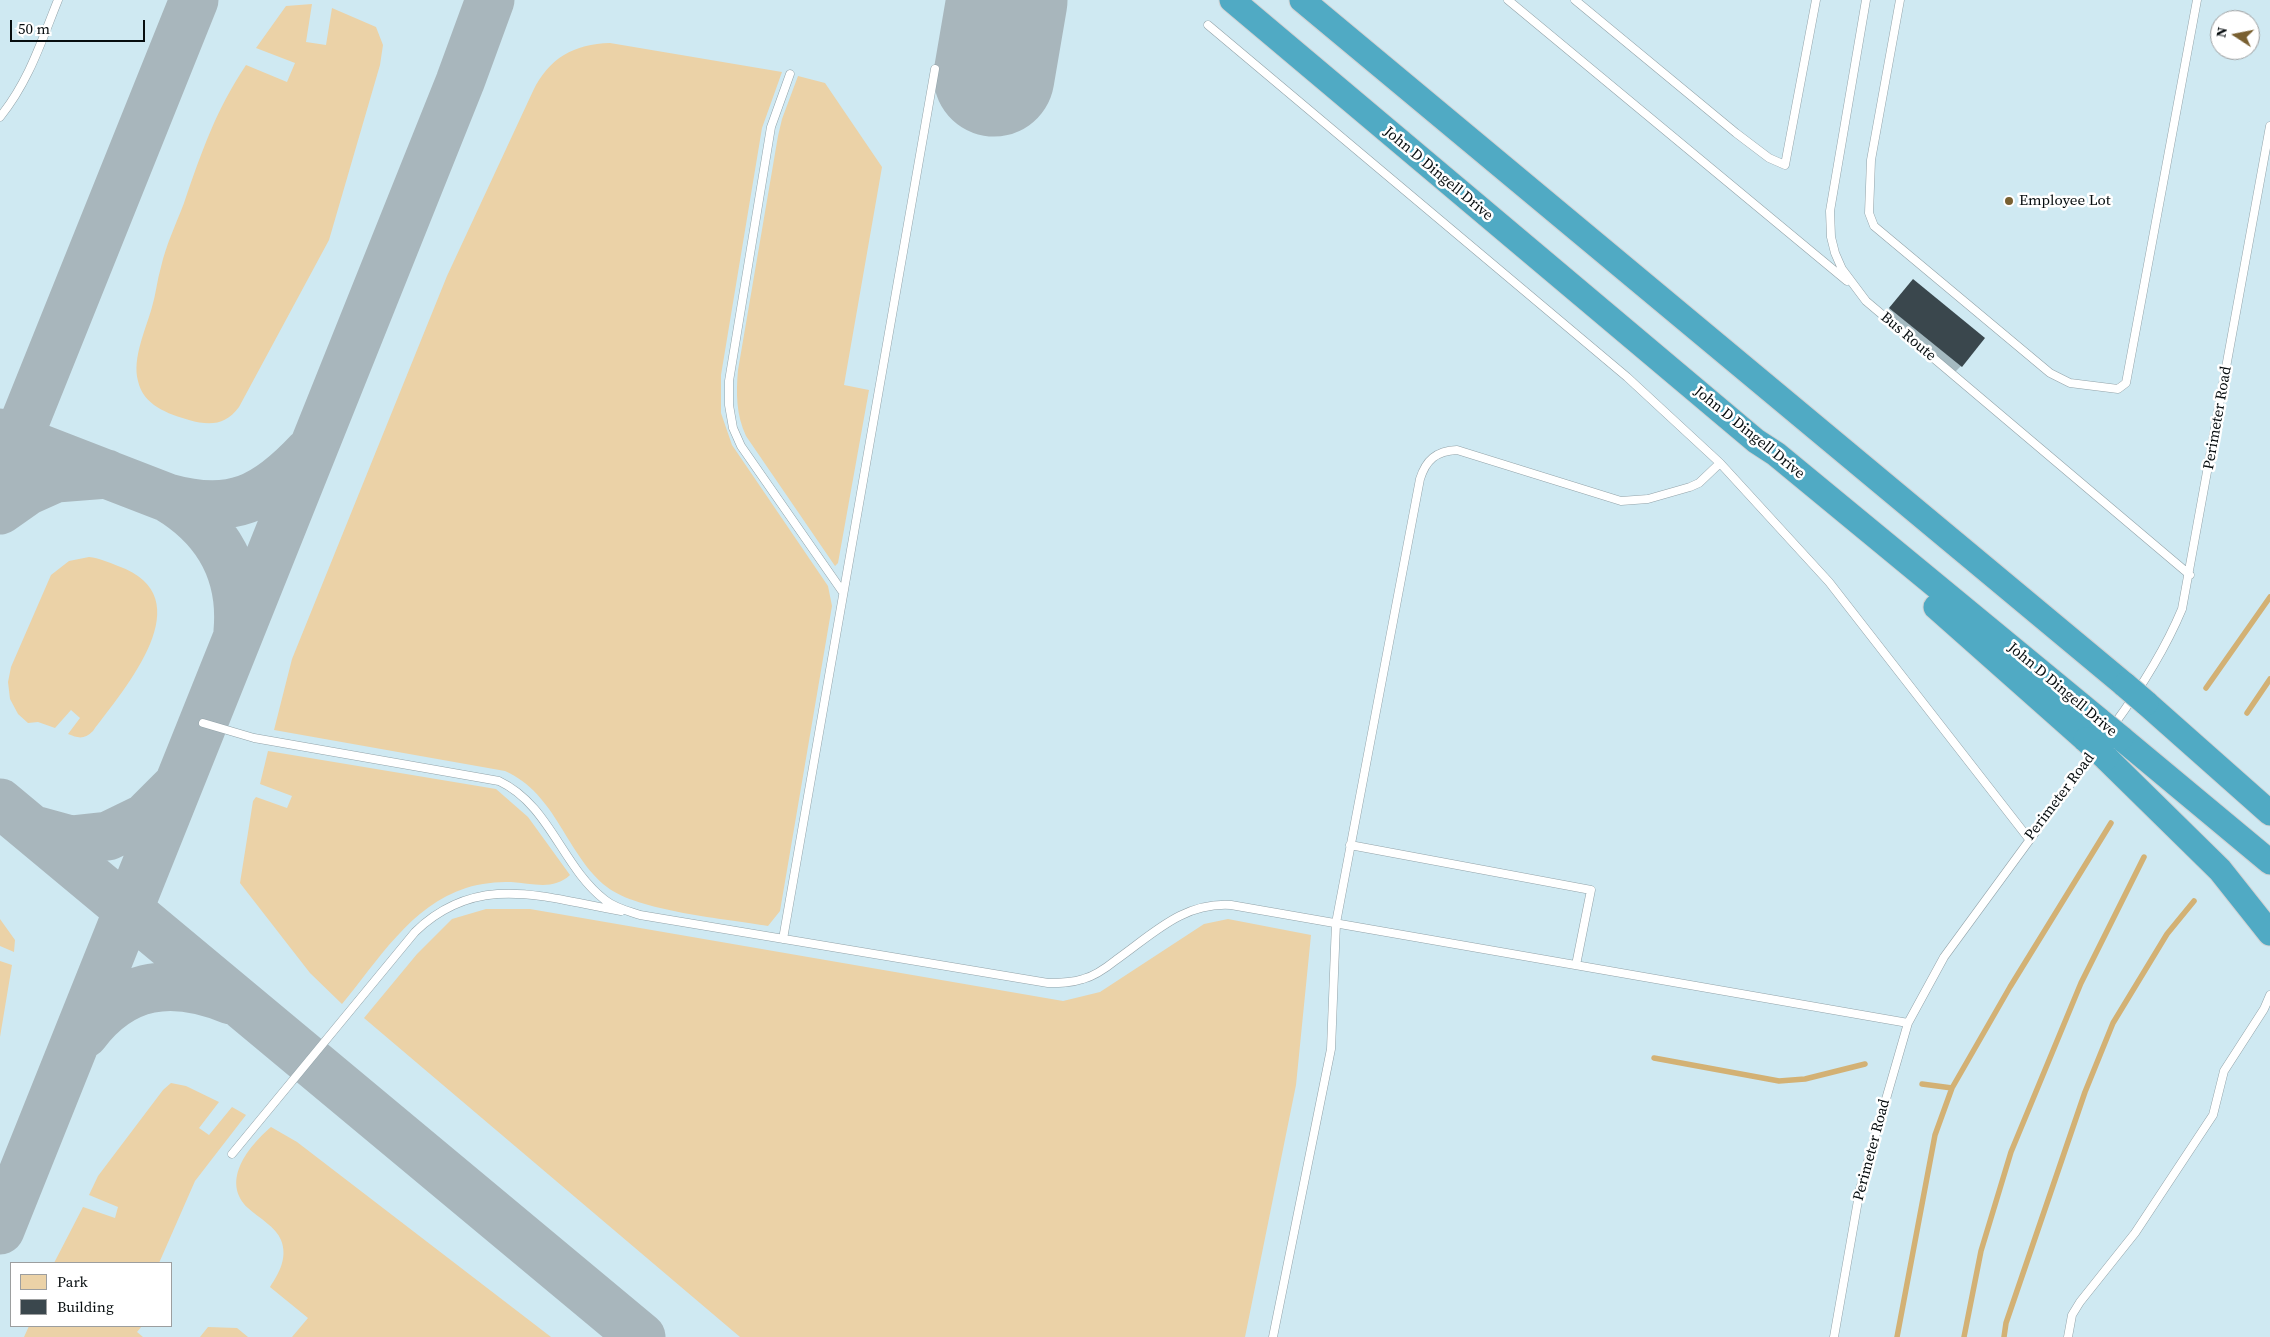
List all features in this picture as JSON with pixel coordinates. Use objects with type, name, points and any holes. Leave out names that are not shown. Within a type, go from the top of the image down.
[{"type":"highway","name":"John D Dingell Drive","points":[[1232,0],[1756,441],[1776,454],[2093,730],[2120,738],[2270,862]]},
{"type":"highway","points":[[1302,0],[2168,721],[2270,812]]},
{"type":"highway","points":[[2168,721],[2270,796]]},
{"type":"highway","points":[[2093,730],[2106,758],[2220,870],[2270,933]]},
{"type":"lane","points":[[0,117],[17,96],[29,73],[58,0]]},
{"type":"lane","points":[[1508,0],[1852,285]]},
{"type":"lane","points":[[1575,0],[1736,133],[1769,158],[1785,165],[1816,0]]},
{"type":"lane","name":"Bus Route","points":[[1866,0],[1830,212],[1831,237],[1835,253],[1852,285],[1866,301],[2190,575]]},
{"type":"lane","points":[[1900,0],[1871,160],[1869,213],[1874,226],[2050,373],[2070,382],[2118,389],[2126,383],[2197,0]]},
{"type":"lane","points":[[1208,25],[1627,377],[1720,463],[1829,582],[2029,839]]},
{"type":"lane","points":[[783,939],[842,591],[935,69]]},
{"type":"lane","points":[[790,74],[771,126],[733,349],[729,405],[733,428],[741,446],[842,591]]},
{"type":"lane","name":"Perimeter Road","points":[[1834,1337],[1860,1189],[1908,1023],[1944,957],[2148,678],[2168,642],[2179,617],[2190,575],[2270,126]]},
{"type":"lane","points":[[1273,1337],[1331,1049],[1336,923],[1420,479],[1424,467],[1434,455],[1445,450],[1469,452],[1621,501],[1648,499],[1690,487],[1699,483],[1720,463]]},
{"type":"lane","points":[[203,723],[254,738],[499,781],[512,787],[535,809],[592,888],[606,900],[621,909],[640,915]]},
{"type":"lane","points":[[1350,845],[1591,890],[1576,965]]},
{"type":"lane","points":[[232,1154],[415,932],[446,907],[469,898],[493,893],[519,893],[1048,983],[1065,983],[1083,979],[1100,972],[1179,915],[1196,908],[1216,904],[1232,905],[1908,1023]]},
{"type":"lane","points":[[2068,1337],[2072,1315],[2080,1302],[2135,1233],[2213,1115],[2224,1071],[2264,1009],[2270,995]]},
{"type":"shaded area","points":[[0,0],[2270,0],[2270,1337],[0,1337]]},
{"type":"green space","points":[[312,4],[306,42],[326,45],[332,8],[376,27],[383,45],[380,65],[329,240],[239,407],[223,421],[204,423],[181,418],[158,407],[145,396],[138,381],[137,372],[140,344],[171,235],[210,132],[235,82],[246,65],[287,82],[295,63],[256,48],[286,6]]},
{"type":"green space","points":[[610,43],[782,72],[762,128],[721,375],[721,413],[732,445],[828,586],[832,606],[780,911],[768,926],[660,908],[621,895],[607,887],[581,859],[549,809],[537,794],[523,781],[505,771],[274,730],[292,659],[447,276],[533,91],[547,70],[564,55],[585,46]]},
{"type":"green space","points":[[798,76],[825,83],[882,167],[844,385],[869,390],[838,563],[835,566],[746,436],[737,404],[738,370],[778,136],[782,119]]},
{"type":"green space","points":[[89,557],[118,566],[143,580],[155,599],[157,620],[150,644],[138,668],[93,731],[87,736],[81,737],[68,734],[80,718],[71,710],[55,728],[38,722],[28,723],[18,714],[10,699],[8,682],[11,667],[51,575],[69,561]]},
{"type":"green space","points":[[268,751],[496,789],[528,817],[570,875],[557,883],[549,885],[511,882],[483,884],[446,896],[428,907],[396,937],[342,1004],[310,973],[240,883],[253,801],[256,797],[287,808],[292,796],[260,784]]},
{"type":"green space","points":[[486,909],[530,909],[1063,1001],[1100,992],[1204,924],[1228,919],[1311,935],[1296,1085],[1245,1337],[740,1337],[364,1018],[417,954],[452,919]]},
{"type":"green space","points":[[0,919],[15,940],[14,952],[0,946]]},
{"type":"green space","points":[[0,961],[12,965],[0,1037]]},
{"type":"green space","points":[[171,1083],[186,1086],[219,1102],[199,1128],[209,1135],[232,1107],[246,1115],[195,1181],[159,1262],[55,1262],[83,1207],[115,1218],[118,1207],[89,1195],[98,1176],[163,1090]]},
{"type":"green space","points":[[271,1127],[297,1142],[551,1337],[292,1337],[308,1318],[270,1287],[282,1265],[284,1253],[281,1240],[271,1227],[248,1208],[240,1198],[237,1187],[237,1176],[241,1164],[254,1144]]},
{"type":"green space","points":[[29,1327],[141,1327],[137,1332],[143,1337],[24,1337]]},
{"type":"green space","points":[[208,1327],[237,1328],[248,1337],[200,1337]]},
{"type":"building","points":[[1913,279],[1985,338],[1962,367],[1889,308]]},
{"type":"waterway","points":[[2206,688],[2270,597]]},
{"type":"waterway","points":[[2247,713],[2270,679]]},
{"type":"waterway","points":[[1897,1337],[1935,1135],[1952,1088],[2010,987],[2111,823]]},
{"type":"waterway","points":[[1964,1337],[1981,1251],[2011,1152],[2081,983],[2144,857]]},
{"type":"waterway","points":[[2004,1337],[2006,1323],[2085,1092],[2113,1023],[2167,934],[2194,901]]},
{"type":"waterway","points":[[1654,1058],[1779,1081],[1805,1079],[1865,1064]]},
{"type":"waterway","points":[[1922,1084],[1952,1088]]},
{"type":"taxiway","points":[[0,483],[194,0]]},
{"type":"taxiway","points":[[0,1230],[460,82],[490,0]]},
{"type":"taxiway","points":[[0,433],[168,498]]},
{"type":"taxiway","points":[[238,631],[236,590],[224,554],[201,523],[168,498],[211,505],[246,499],[262,492],[278,481],[309,452]]},
{"type":"taxiway","points":[[0,510],[27,491],[56,478],[107,474]]},
{"type":"taxiway","points":[[31,829],[71,840],[108,836],[145,818],[178,785]]},
{"type":"taxiway","points":[[0,803],[641,1337]]},
{"type":"taxiway","points":[[84,1034],[115,1003],[132,994],[150,988],[169,986],[189,988],[209,992],[231,1000]]},
{"type":"runway","points":[[994,76],[1007,0]]},
{"type":"place","name":"Employee Lot","points":[[2009,201]]}]
